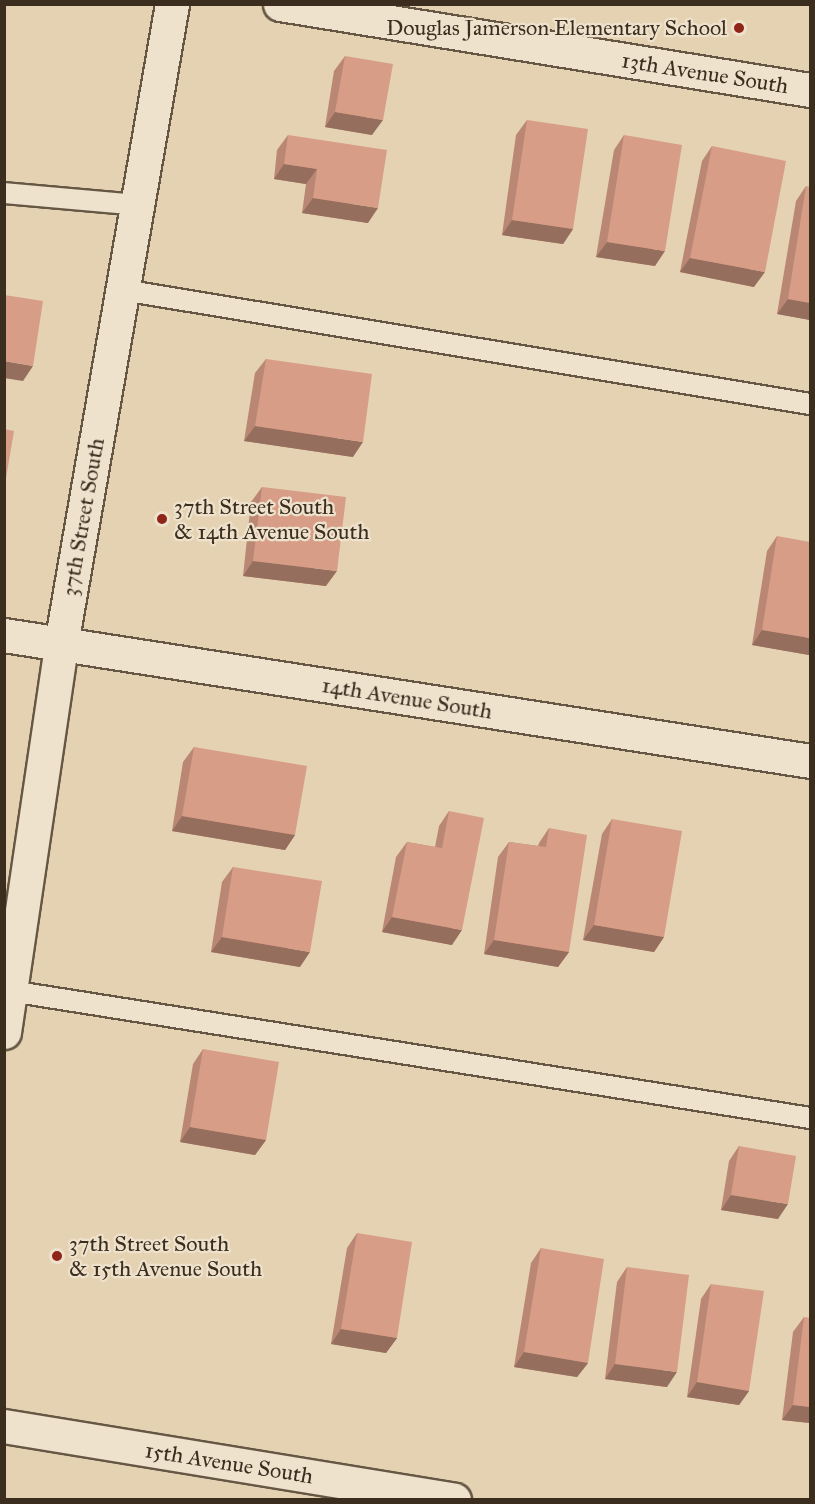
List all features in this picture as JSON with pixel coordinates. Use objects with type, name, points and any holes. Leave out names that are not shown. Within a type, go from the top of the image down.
[{"type":"street","name":"37th Street South","points":[[4,1032],[8,990],[61,644],[172,4]]},
{"type":"street","name":"13th Avenue South","points":[[280,4],[810,90]]},
{"type":"street","name":"14th Avenue South","points":[[4,634],[810,760]]},
{"type":"street","name":"15th Avenue South","points":[[4,1426],[454,1500]]},
{"type":"lane","points":[[4,193],[138,205]]},
{"type":"lane","points":[[123,290],[810,404]]},
{"type":"lane","points":[[8,990],[810,1118]]},
{"type":"building","points":[[345,56],[393,64],[383,120],[335,112]]},
{"type":"building","points":[[527,120],[588,129],[573,229],[512,220]]},
{"type":"building","points":[[288,135],[387,150],[378,208],[313,198],[317,169],[284,164]]},
{"type":"building","points":[[624,135],[682,145],[665,251],[607,242]]},
{"type":"building","points":[[712,146],[786,161],[765,272],[690,258]]},
{"type":"building","points":[[806,186],[810,187],[810,303],[788,299]]},
{"type":"building","points":[[4,295],[43,301],[33,366],[4,361]]},
{"type":"building","points":[[266,359],[372,374],[363,442],[255,426]]},
{"type":"building","points":[[4,429],[14,431],[4,490]]},
{"type":"building","points":[[262,487],[346,497],[337,571],[253,561]]},
{"type":"building","points":[[777,536],[810,542],[810,638],[762,630]]},
{"type":"building","points":[[194,747],[307,766],[295,835],[182,816]]},
{"type":"building","points":[[449,811],[484,818],[462,930],[392,917],[407,842],[442,848]]},
{"type":"building","points":[[612,819],[682,831],[664,937],[594,925]]},
{"type":"building","points":[[549,828],[587,835],[569,952],[494,940],[509,842],[546,847]]},
{"type":"building","points":[[233,867],[322,881],[310,952],[222,937]]},
{"type":"building","points":[[203,1049],[279,1062],[266,1140],[190,1127]]},
{"type":"building","points":[[739,1146],[796,1156],[788,1204],[731,1195]]},
{"type":"building","points":[[357,1233],[412,1242],[397,1338],[341,1329]]},
{"type":"building","points":[[541,1248],[604,1259],[588,1363],[524,1352]]},
{"type":"building","points":[[627,1267],[689,1275],[677,1372],[615,1364]]},
{"type":"building","points":[[711,1284],[764,1291],[749,1391],[697,1382]]},
{"type":"building","points":[[804,1317],[810,1318],[810,1407],[793,1405]]},
{"type":"place","name":"Douglas Jamerson Elementary School","points":[[739,28]]},
{"type":"place","name":"37th Street South & 14th Avenue South","points":[[162,519]]},
{"type":"place","name":"37th Street South & 15th Avenue South","points":[[57,1256]]}]
